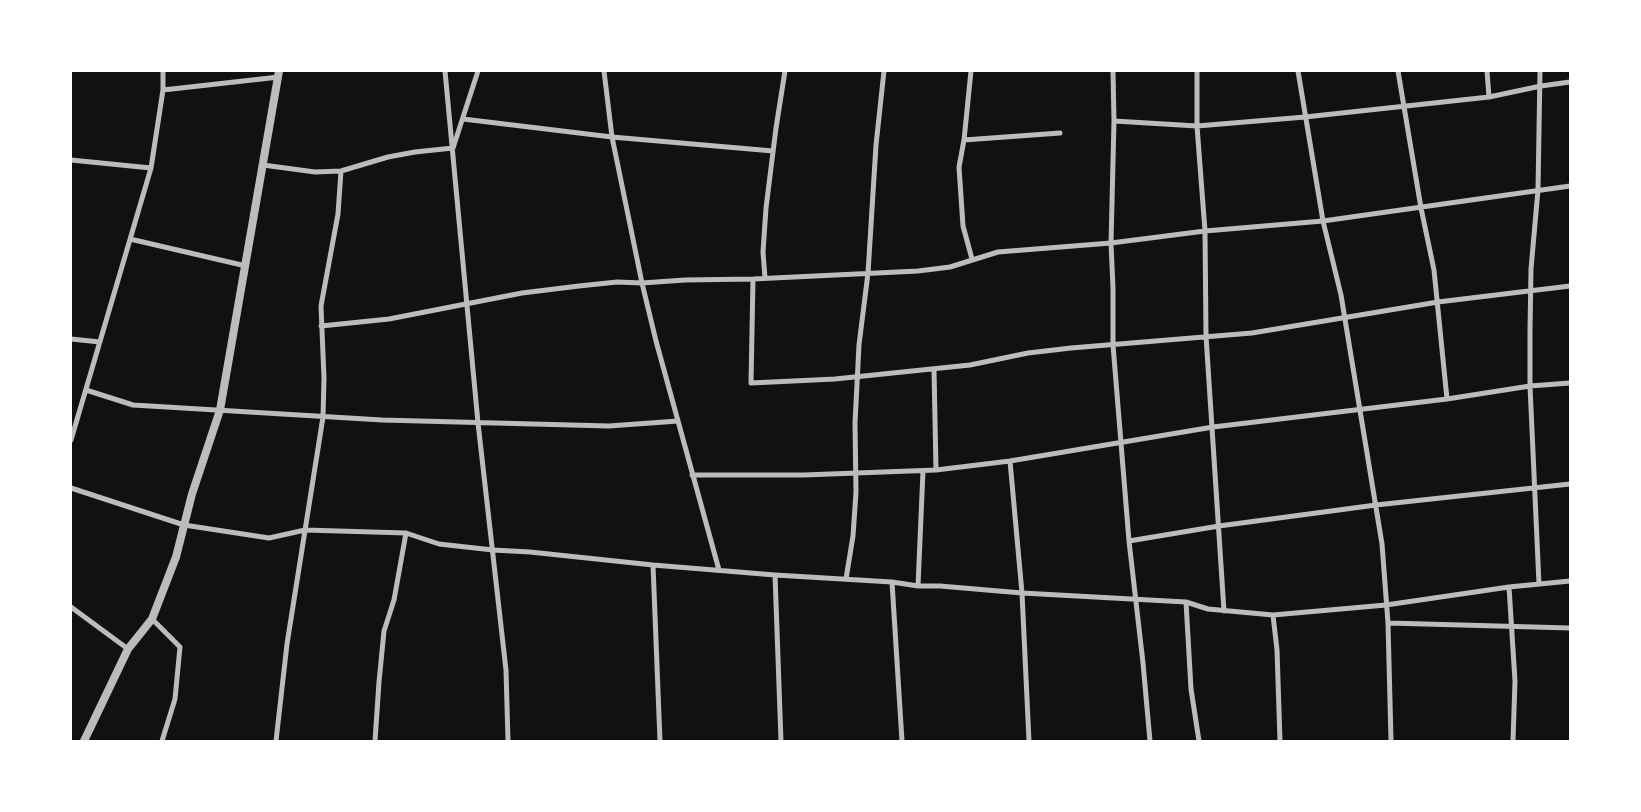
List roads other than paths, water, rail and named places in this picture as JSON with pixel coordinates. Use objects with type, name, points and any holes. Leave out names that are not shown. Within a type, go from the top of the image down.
[{"type":"street","points":[[71,440],[151,168],[163,90],[163,71]]},
{"type":"street","points":[[446,71],[478,423],[506,670],[508,741]]},
{"type":"street","points":[[453,148],[478,71]]},
{"type":"street","points":[[604,71],[612,137],[642,283],[692,476],[719,570]]},
{"type":"street","points":[[765,278],[763,252],[766,208],[785,71]]},
{"type":"street","points":[[846,579],[853,536],[856,492],[855,423],[859,345],[868,273],[876,144],[884,71]]},
{"type":"street","points":[[971,71],[964,140],[958,167],[963,226],[972,259]]},
{"type":"street","points":[[1112,71],[1114,121],[1111,243],[1113,345],[1122,441],[1128,541],[1143,663],[1150,741]]},
{"type":"street","points":[[1197,71],[1197,126],[1205,231],[1206,336],[1224,610]]},
{"type":"street","points":[[1298,71],[1323,221],[1341,295],[1343,317],[1361,408],[1382,544],[1388,622],[1391,741]]},
{"type":"street","points":[[1398,71],[1421,208],[1434,270],[1447,399]]},
{"type":"street","points":[[1487,71],[1489,97]]},
{"type":"street","points":[[1539,584],[1530,386],[1531,290],[1538,190],[1540,71]]},
{"type":"street","points":[[84,741],[128,649],[152,619],[176,556],[192,494],[220,410],[279,74],[163,90]]},
{"type":"street","points":[[1114,121],[1197,126],[1305,117],[1489,97],[1570,82]]},
{"type":"street","points":[[463,119],[612,137],[773,151]]},
{"type":"street","points":[[964,140],[1060,133]]},
{"type":"street","points":[[263,165],[315,172],[341,171],[388,156],[453,148]]},
{"type":"street","points":[[71,160],[151,168]]},
{"type":"street","points":[[276,741],[287,644],[323,417],[324,378],[321,306],[338,214],[341,171]]},
{"type":"street","points":[[322,326],[389,318],[522,293],[617,282],[642,283],[753,279],[918,271],[950,267],[998,252],[1111,243],[1205,231],[1323,221],[1570,186]]},
{"type":"street","points":[[130,239],[246,266]]},
{"type":"street","points":[[753,279],[751,383],[835,380],[970,365],[1028,353],[1252,333],[1438,302],[1570,286]]},
{"type":"street","points":[[71,338],[100,342]]},
{"type":"street","points":[[934,369],[936,470]]},
{"type":"street","points":[[692,476],[936,470],[1010,461],[1213,426],[1447,399],[1530,386],[1570,383]]},
{"type":"street","points":[[86,390],[133,405],[323,417],[609,426],[678,421]]},
{"type":"street","points":[[1010,461],[1022,593],[1029,741]]},
{"type":"street","points":[[918,586],[922,471]]},
{"type":"street","points":[[1128,541],[1218,526],[1376,505],[1534,486],[1570,484]]},
{"type":"street","points":[[71,488],[184,526],[269,538],[305,530],[406,533],[439,544],[493,550],[775,575],[892,582],[918,586],[1186,602],[1208,609],[1272,615],[1386,605],[1509,587],[1570,581]]},
{"type":"street","points":[[376,741],[384,631],[394,600],[406,533]]},
{"type":"street","points":[[653,565],[660,741]]},
{"type":"street","points":[[775,575],[781,741]]},
{"type":"street","points":[[892,582],[902,741]]},
{"type":"street","points":[[1509,587],[1515,681],[1513,741]]},
{"type":"street","points":[[1186,602],[1191,689],[1198,741]]},
{"type":"street","points":[[71,607],[128,649]]},
{"type":"street","points":[[1272,615],[1277,650],[1280,741]]},
{"type":"street","points":[[152,619],[179,644],[175,699],[162,741]]},
{"type":"street","points":[[1388,622],[1570,628]]}]
